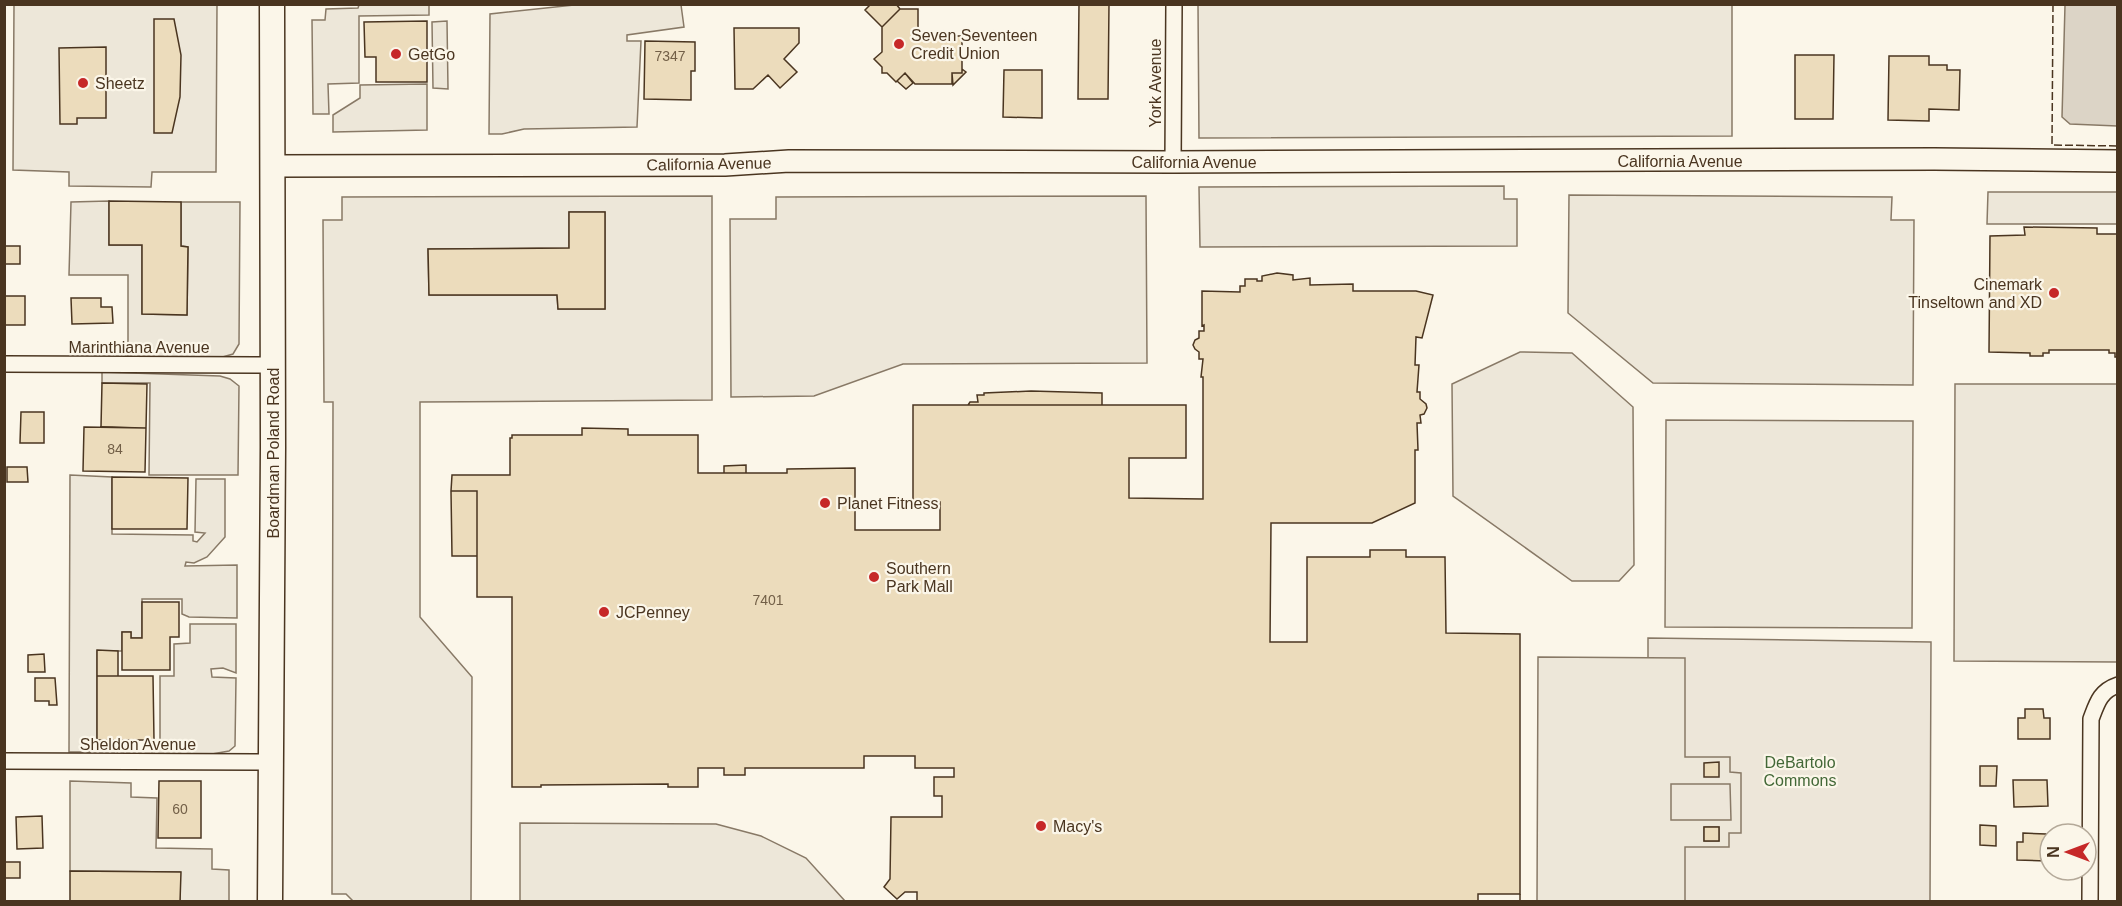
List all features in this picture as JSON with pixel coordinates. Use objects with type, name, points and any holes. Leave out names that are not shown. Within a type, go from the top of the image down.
[{"type":"main road","name":"Boardman Poland Road","points":[[270,902],[273,365],[272,4]]},
{"type":"street","name":"York Avenue","points":[[1173,162],[1174,4]]},
{"type":"street","name":"California Avenue","points":[[272,166],[725,165],[789,161],[1901,159],[2118,161]]},
{"type":"street","name":"Marinthiana Avenue","points":[[4,364],[273,365]]},
{"type":"street","points":[[2091,902],[2091,729],[2098,700],[2109,687],[2118,685]]},
{"type":"street","name":"Sheldon Avenue","points":[[4,761],[272,762]]},
{"type":"green space","name":"DeBartolo Commons","points":[[1648,638],[1931,642],[1930,901],[1648,902]]},
{"type":"shaded area","points":[[14,5],[217,5],[216,172],[152,172],[151,187],[69,186],[69,172],[13,170]]},
{"type":"shaded area","points":[[359,5],[429,5],[429,15],[359,16],[359,83],[328,84],[329,114],[313,114],[312,20],[325,20],[326,9],[358,8]]},
{"type":"shaded area","points":[[574,5],[681,5],[684,27],[627,35],[627,41],[641,41],[637,127],[524,129],[502,134],[489,134],[490,14]]},
{"type":"shaded area","points":[[1198,5],[1732,5],[1732,136],[1199,138]]},
{"type":"shaded area","points":[[2065,5],[2117,5],[2117,126],[2070,124],[2062,117]]},
{"type":"shaded area","points":[[447,21],[448,89],[433,88],[432,22]]},
{"type":"shaded area","points":[[427,84],[427,130],[333,132],[333,115],[360,98],[360,85]]},
{"type":"shaded area","points":[[1504,186],[1504,199],[1517,199],[1517,246],[1200,247],[1199,187]]},
{"type":"shaded area","points":[[1988,192],[2117,192],[2117,224],[1987,224]]},
{"type":"shaded area","points":[[1569,195],[1892,197],[1891,220],[1914,220],[1913,385],[1653,383],[1568,313]]},
{"type":"shaded area","points":[[712,196],[712,400],[420,402],[420,617],[472,677],[471,901],[354,902],[346,894],[332,894],[333,402],[324,402],[323,220],[342,220],[342,197]],"holes":[[[569,212],[605,212],[605,309],[558,309],[557,295],[429,295],[428,249],[569,248]]]},
{"type":"shaded area","points":[[1146,196],[1147,363],[903,364],[814,396],[731,397],[730,219],[776,219],[776,197]]},
{"type":"shaded area","points":[[109,201],[109,245],[142,245],[142,314],[187,315],[188,247],[181,246],[181,202],[240,202],[239,344],[233,354],[219,358],[128,358],[128,275],[69,275],[71,202]]},
{"type":"shaded area","points":[[1520,352],[1572,353],[1633,407],[1634,565],[1619,581],[1572,581],[1453,496],[1452,384]]},
{"type":"shaded area","points":[[102,372],[220,376],[230,379],[239,386],[238,475],[149,475],[150,383],[102,383]]},
{"type":"shaded area","points":[[1955,384],[2117,384],[2117,662],[1954,661]]},
{"type":"shaded area","points":[[1666,420],[1913,421],[1912,628],[1665,627]]},
{"type":"shaded area","points":[[70,475],[112,477],[112,534],[193,535],[193,541],[197,542],[205,533],[195,532],[196,479],[225,479],[225,537],[207,557],[194,563],[186,562],[185,566],[237,565],[237,618],[189,617],[182,614],[182,599],[142,599],[142,638],[131,638],[131,632],[122,632],[122,651],[97,651],[97,740],[90,752],[69,752]]},
{"type":"shaded area","points":[[190,624],[236,624],[236,673],[223,668],[211,669],[212,677],[236,678],[235,746],[229,751],[212,754],[152,754],[152,746],[160,745],[160,676],[174,676],[174,644],[190,643]]},
{"type":"shaded area","points":[[1538,657],[1685,658],[1685,757],[1730,757],[1730,772],[1741,773],[1741,833],[1729,833],[1729,847],[1685,847],[1685,901],[1537,902]],"holes":[[[1671,784],[1730,784],[1731,820],[1671,820]],[[1704,827],[1719,827],[1719,841],[1704,841]]]},
{"type":"shaded area","points":[[70,781],[131,783],[131,797],[157,798],[156,848],[212,849],[212,869],[229,870],[229,901],[180,901],[180,872],[70,871]]},
{"type":"shaded area","points":[[520,823],[716,824],[761,836],[806,858],[845,901],[520,901]]},
{"type":"building","points":[[871,4],[896,4],[900,9],[882,27],[865,10]]},
{"type":"building","points":[[1079,4],[1109,4],[1108,99],[1078,99]]},
{"type":"building","points":[[900,9],[918,9],[918,36],[962,36],[962,73],[952,73],[952,84],[915,84],[905,73],[896,82],[887,73],[882,73],[882,67],[874,59],[882,52],[882,27]]},
{"type":"building","name":"Sheetz","points":[[154,19],[174,19],[181,55],[180,97],[172,133],[154,133]]},
{"type":"building","name":"GetGo","points":[[427,21],[427,82],[376,82],[376,57],[365,57],[364,22]]},
{"type":"building","points":[[734,28],[799,28],[799,43],[784,59],[797,72],[780,88],[768,75],[753,89],[735,89]]},
{"type":"building","points":[[645,41],[695,42],[695,71],[691,71],[691,100],[644,99]]},
{"type":"building","name":"Sheetz","points":[[106,47],[106,118],[77,118],[77,124],[60,124],[59,48]]},
{"type":"building","points":[[1795,55],[1834,55],[1833,119],[1795,119]]},
{"type":"building","points":[[1889,56],[1929,56],[1929,65],[1947,65],[1947,70],[1960,70],[1959,110],[1929,109],[1929,121],[1888,120]]},
{"type":"building","points":[[962,69],[966,72],[953,85],[952,73],[962,73]]},
{"type":"building","points":[[1004,70],[1042,70],[1042,118],[1003,117]]},
{"type":"building","points":[[905,73],[913,83],[906,89],[897,81]]},
{"type":"building","points":[[109,201],[181,202],[181,246],[188,247],[187,315],[142,314],[142,245],[109,245]]},
{"type":"building","points":[[569,212],[605,212],[605,309],[558,309],[557,295],[429,295],[428,249],[569,248]]},
{"type":"building","name":"Cinemark Tinseltown and XD","points":[[2024,227],[2097,228],[2097,234],[2118,234],[2118,357],[2115,357],[2115,353],[2109,353],[2109,350],[2049,350],[2049,353],[2043,353],[2043,356],[2030,356],[2030,353],[1989,352],[1990,236],[2025,235]]},
{"type":"building","points":[[4,246],[20,246],[20,264],[4,264]]},
{"type":"building","name":"Southern Park Mall","points":[[1277,273],[1293,275],[1293,280],[1310,278],[1310,285],[1353,284],[1353,291],[1416,291],[1433,295],[1422,338],[1416,337],[1415,365],[1419,365],[1417,392],[1420,392],[1420,399],[1427,408],[1424,414],[1420,415],[1421,423],[1417,423],[1415,503],[1372,523],[1271,523],[1270,642],[1307,642],[1307,557],[1370,557],[1370,550],[1406,550],[1406,557],[1445,557],[1446,633],[1520,634],[1520,894],[1478,894],[1478,902],[917,902],[917,892],[905,892],[897,899],[884,887],[890,879],[891,817],[942,817],[942,796],[934,796],[934,777],[954,777],[954,768],[915,768],[915,756],[864,756],[864,768],[745,768],[745,775],[724,775],[724,768],[698,768],[698,787],[668,787],[668,784],[512,787],[512,597],[477,597],[477,491],[451,491],[452,475],[510,475],[510,438],[512,435],[582,435],[582,428],[628,429],[628,435],[698,435],[698,473],[787,473],[787,469],[855,468],[855,530],[940,530],[940,502],[913,502],[913,405],[1186,405],[1186,458],[1129,458],[1129,498],[1203,499],[1203,377],[1201,377],[1203,359],[1199,359],[1199,352],[1193,345],[1199,338],[1199,331],[1204,331],[1202,291],[1240,292],[1240,286],[1245,286],[1245,279],[1262,281],[1262,276]]},
{"type":"building","points":[[4,296],[25,296],[25,325],[4,325]]},
{"type":"building","points":[[71,298],[101,298],[101,307],[112,307],[113,323],[72,324]]},
{"type":"building","points":[[102,383],[147,384],[146,428],[101,427]]},
{"type":"building","points":[[1031,391],[1102,393],[1102,405],[968,405],[970,402],[978,402],[977,395],[984,395],[984,393]]},
{"type":"building","points":[[21,412],[44,412],[44,443],[20,443]]},
{"type":"building","points":[[84,427],[146,428],[145,472],[83,471]]},
{"type":"building","points":[[746,465],[746,473],[724,473],[724,466]]},
{"type":"building","points":[[7,467],[27,467],[28,482],[7,482]]},
{"type":"building","points":[[112,477],[188,478],[187,529],[112,529]]},
{"type":"building","points":[[451,491],[477,491],[477,556],[452,556]]},
{"type":"building","points":[[142,602],[179,602],[179,637],[170,637],[170,670],[122,670],[122,632],[131,632],[131,638],[142,638]]},
{"type":"building","points":[[97,650],[118,651],[118,676],[97,676]]},
{"type":"building","points":[[44,654],[45,672],[28,672],[28,655]]},
{"type":"building","points":[[97,676],[153,676],[154,740],[97,740]]},
{"type":"building","points":[[35,678],[55,678],[57,705],[49,705],[49,701],[35,701]]},
{"type":"building","points":[[2025,709],[2043,709],[2044,718],[2050,718],[2050,739],[2018,739],[2018,718],[2025,718]]},
{"type":"building","points":[[1719,762],[1719,777],[1704,777],[1704,763]]},
{"type":"building","points":[[1980,766],[1997,766],[1996,786],[1980,786]]},
{"type":"building","points":[[2013,780],[2047,780],[2048,806],[2014,807]]},
{"type":"building","points":[[159,781],[201,781],[201,838],[158,838]]},
{"type":"building","points":[[42,816],[43,848],[17,849],[16,817]]},
{"type":"building","points":[[1980,825],[1996,826],[1996,846],[1980,845]]},
{"type":"building","points":[[1704,827],[1719,827],[1719,841],[1704,841]]},
{"type":"building","points":[[2023,833],[2038,834],[2038,861],[2017,860],[2017,842],[2023,842]]},
{"type":"building","points":[[4,862],[20,862],[20,878],[4,878]]},
{"type":"building","points":[[70,871],[181,872],[180,902],[70,901]]},
{"type":"fence","points":[[2053,4],[2052,145],[2118,146]]},
{"type":"fence","points":[[1520,894],[1520,902]]},
{"type":"place","name":"Seven Seventeen Credit Union","points":[[899,44]]},
{"type":"place","name":"GetGo","points":[[396,54]]},
{"type":"place","name":"Sheetz","points":[[83,83]]},
{"type":"place","name":"Cinemark Tinseltown and XD","points":[[2054,293]]},
{"type":"place","name":"Planet Fitness","points":[[825,503]]},
{"type":"place","name":"Southern Park Mall","points":[[874,577]]},
{"type":"place","name":"JCPenney","points":[[604,612]]},
{"type":"place","name":"Macy's","points":[[1041,826]]}]
